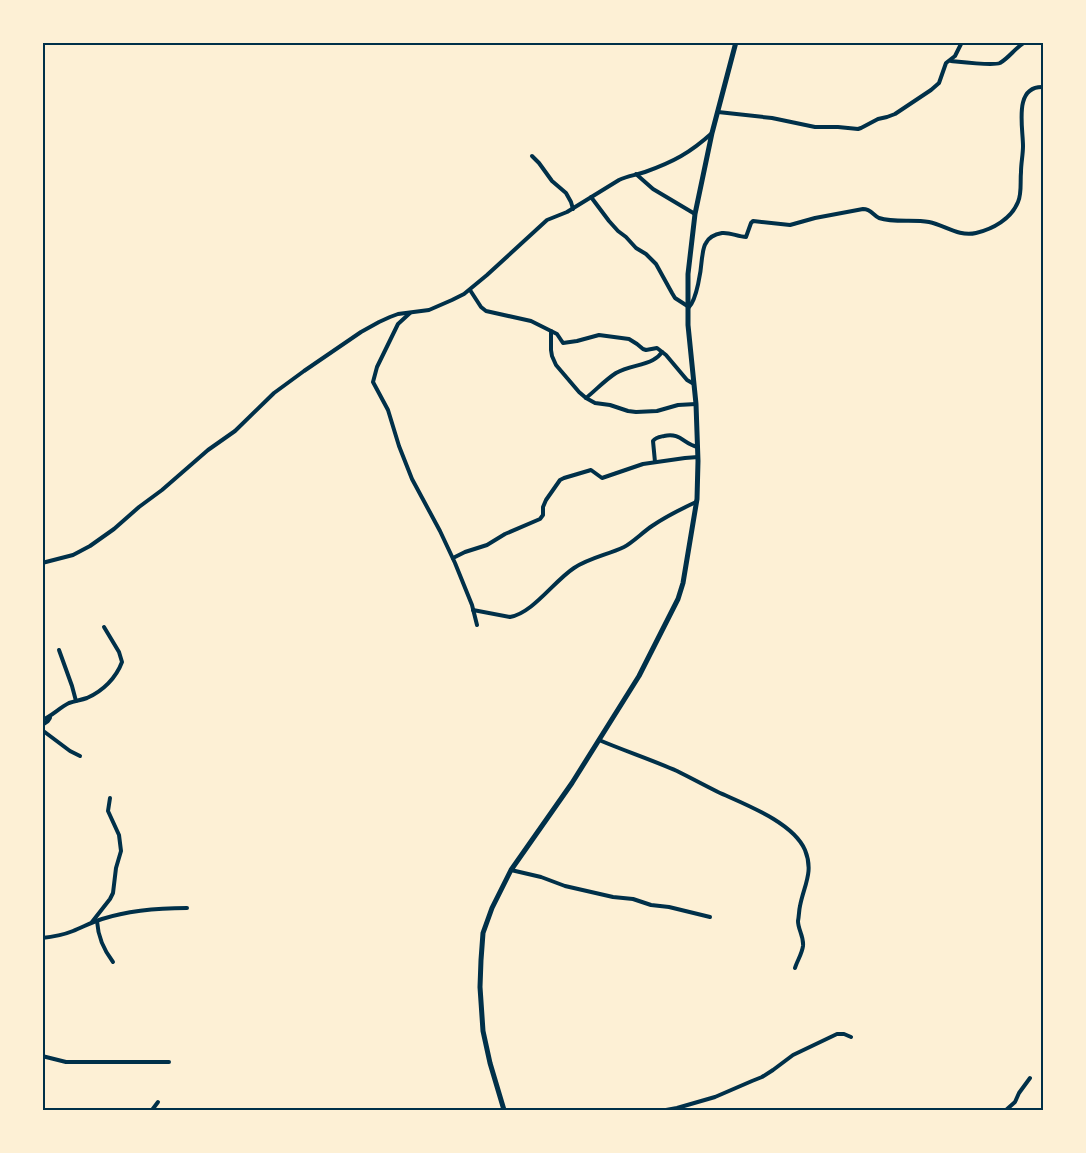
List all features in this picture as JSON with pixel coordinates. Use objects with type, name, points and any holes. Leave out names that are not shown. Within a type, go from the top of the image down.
[{"type":"street","points":[[504,1110],[483,1031],[480,986],[483,932],[492,908],[511,870],[568,789],[639,676],[678,600],[683,583],[696,502],[698,457],[696,404],[689,343],[688,274],[695,214],[712,133],[736,42]]},
{"type":"street","points":[[718,112],[772,118],[815,128],[861,128],[878,119],[894,114],[931,90],[939,83],[945,66],[955,56],[962,42]]},
{"type":"street","points":[[949,61],[997,64],[1018,46],[1026,42]]},
{"type":"street","points":[[689,307],[693,300],[706,243],[716,234],[724,233],[746,237],[753,221],[790,225],[863,209],[869,210],[880,218],[930,222],[959,233],[972,234],[1001,222],[1014,210],[1020,195],[1024,100],[1031,88],[1044,87]]},
{"type":"street","points":[[42,563],[73,555],[114,529],[208,450],[235,432],[274,393],[360,332],[398,314],[429,310],[441,306],[470,290],[549,219],[572,209],[616,181],[655,169],[676,160],[694,149],[712,133]]},
{"type":"street","points":[[532,156],[552,181],[566,193],[571,202],[572,209]]},
{"type":"street","points":[[636,174],[653,189],[695,214]]},
{"type":"street","points":[[591,196],[618,231],[656,264],[676,298],[689,307]]},
{"type":"street","points":[[470,290],[481,307],[486,311],[531,321],[557,334],[563,343],[577,342],[598,335],[629,339],[646,350],[656,348],[677,367],[687,380],[694,384]]},
{"type":"street","points":[[410,313],[398,324],[377,367],[373,382],[388,410],[412,479],[453,558],[477,625]]},
{"type":"street","points":[[551,331],[552,356],[556,365],[586,398],[595,403],[636,412],[657,411],[678,405],[696,404]]},
{"type":"street","points":[[586,398],[617,372],[654,360],[662,352]]},
{"type":"street","points":[[655,462],[653,441],[659,437],[671,435],[682,439],[692,446],[698,447]]},
{"type":"street","points":[[453,558],[487,546],[505,534],[540,519],[543,516],[543,508],[548,495],[560,480],[564,478],[592,470],[602,478],[643,464],[698,457]]},
{"type":"street","points":[[473,610],[510,617],[514,616],[529,607],[574,568],[625,547],[654,525],[696,502]]},
{"type":"street","points":[[42,720],[69,703],[98,693],[120,669],[122,662],[119,652],[104,627]]},
{"type":"street","points":[[59,650],[76,701]]},
{"type":"street","points":[[42,725],[51,716]]},
{"type":"street","points":[[42,730],[80,756]]},
{"type":"street","points":[[599,740],[676,771],[738,800],[780,824],[798,838],[805,850],[809,872],[798,920],[803,937],[803,948],[795,968]]},
{"type":"street","points":[[90,923],[113,893],[116,868],[121,851],[119,835],[108,811],[110,798]]},
{"type":"street","points":[[511,870],[541,877],[565,886],[613,897],[633,899],[651,905],[669,907],[710,917]]},
{"type":"street","points":[[42,938],[73,931],[115,915],[146,909],[187,908]]},
{"type":"street","points":[[97,921],[101,942],[113,962]]},
{"type":"street","points":[[666,1110],[715,1097],[762,1077],[793,1055],[837,1034],[851,1037]]},
{"type":"street","points":[[42,1056],[66,1062],[169,1062]]},
{"type":"street","points":[[1006,1110],[1015,1102],[1030,1078]]},
{"type":"street","points":[[152,1110],[158,1102]]}]
